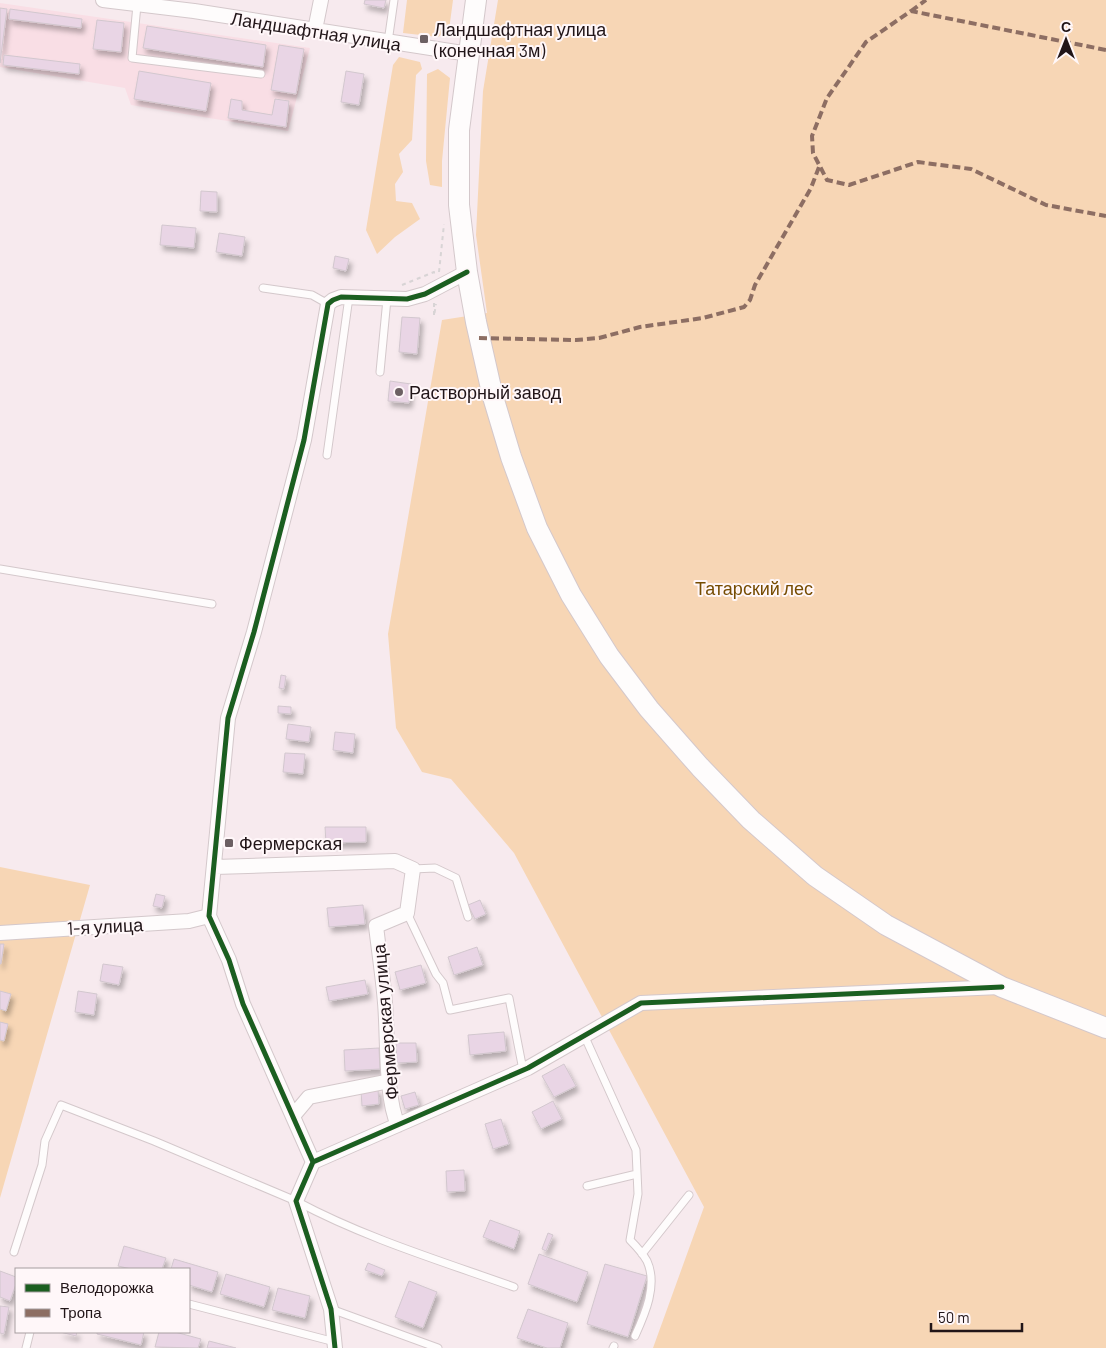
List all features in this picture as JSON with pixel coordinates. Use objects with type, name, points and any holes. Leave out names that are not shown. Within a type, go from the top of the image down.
[{"type":"main road","points":[[476,0],[459,130],[460,205],[467,272],[493,397],[511,457],[537,528],[571,595],[615,664],[649,709],[700,767],[751,820],[815,876],[886,925],[1002,987],[1106,1028]]},
{"type":"street","name":"Ландшафтная улица","points":[[103,0],[137,5],[195,6],[315,30],[469,54]]},
{"type":"street","points":[[315,30],[320,0]]},
{"type":"street","points":[[313,1162],[244,1004],[229,960],[209,916],[228,718],[254,632],[304,440],[328,304],[341,297],[408,300],[425,294],[467,272]]},
{"type":"street","points":[[215,867],[395,861],[413,869],[407,913]]},
{"type":"street","name":"Фермерская улица","points":[[398,1125],[394,1116],[390,1081],[385,1002],[376,926],[407,913]]},
{"type":"street","name":"1-я улица","points":[[0,933],[189,921],[209,916]]},
{"type":"street","points":[[335,1345],[331,1308],[296,1201],[313,1162],[523,1070],[641,1003],[1002,987]]},
{"type":"street","points":[[293,1116],[309,1097],[390,1081]]},
{"type":"lane","points":[[388,42],[394,0]]},
{"type":"lane","points":[[137,5],[132,58],[261,74]]},
{"type":"lane","points":[[263,288],[312,295],[328,304]]},
{"type":"lane","points":[[327,455],[349,297]]},
{"type":"lane","points":[[380,372],[387,299]]},
{"type":"lane","points":[[0,569],[212,604]]},
{"type":"lane","points":[[413,869],[435,868],[456,878],[468,917]]},
{"type":"lane","points":[[407,913],[436,974],[443,983],[450,1010],[509,998],[523,1070]]},
{"type":"lane","points":[[584,1036],[636,1150],[638,1194],[630,1240],[646,1260],[652,1274],[648,1309],[635,1336]]},
{"type":"lane","points":[[14,1252],[42,1165],[45,1141],[60,1106],[154,1141],[296,1201],[359,1231],[514,1287]]},
{"type":"lane","points":[[587,1186],[637,1174]]},
{"type":"lane","points":[[642,1254],[689,1195]]},
{"type":"lane","points":[[190,1304],[335,1345]]},
{"type":"lane","points":[[331,1308],[438,1348]]},
{"type":"lane","points":[[26,1348],[30,1333]]},
{"type":"path","points":[[438,279],[444,223]]},
{"type":"path","points":[[398,287],[434,272],[434,281]]},
{"type":"path","points":[[435,298],[434,316],[435,298]]},
{"type":"shaded area","points":[[0,3],[310,48],[288,131],[131,105],[125,88],[0,67]]},
{"type":"green space","points":[[407,0],[453,0],[449,30],[438,37],[403,33]]},
{"type":"green space","name":"Татарский лес","points":[[498,0],[1106,0],[1106,1348],[653,1348],[704,1207],[514,853],[451,779],[422,772],[396,728],[388,634],[442,320],[487,313],[476,235],[483,91]]},
{"type":"green space","points":[[399,57],[420,62],[422,69],[416,75],[412,140],[399,154],[403,172],[395,184],[396,201],[412,203],[420,219],[395,237],[377,254],[366,230],[393,65]]},
{"type":"green space","points":[[438,69],[450,78],[442,161],[442,187],[430,185],[426,161],[427,74]]},
{"type":"green space","points":[[0,867],[90,885],[0,1198]]},
{"type":"building","points":[[365,0],[386,0],[384,8],[364,4]]},
{"type":"building","points":[[0,8],[7,9],[0,63]]},
{"type":"building","points":[[10,9],[82,19],[81,28],[9,19]]},
{"type":"building","points":[[97,20],[124,23],[121,52],[93,49]]},
{"type":"building","points":[[147,26],[266,45],[263,67],[143,48]]},
{"type":"building","points":[[279,45],[304,49],[296,94],[271,90]]},
{"type":"building","points":[[4,55],[80,64],[79,74],[3,65]]},
{"type":"building","points":[[139,71],[211,83],[206,111],[134,99]]},
{"type":"building","points":[[346,71],[364,74],[359,105],[341,102]]},
{"type":"building","points":[[231,99],[242,101],[242,110],[272,115],[275,99],[289,101],[286,127],[228,118]]},
{"type":"building","points":[[201,191],[217,192],[217,212],[200,211]]},
{"type":"building","points":[[162,225],[196,228],[194,248],[160,245]]},
{"type":"building","points":[[219,233],[245,237],[242,256],[216,252]]},
{"type":"building","points":[[335,256],[349,259],[346,271],[333,268]]},
{"type":"building","points":[[402,317],[420,318],[417,354],[399,352]]},
{"type":"building","name":"Растворный завод","points":[[390,381],[411,384],[409,403],[388,401]]},
{"type":"building","points":[[281,675],[286,676],[284,689],[279,688]]},
{"type":"building","points":[[278,706],[291,707],[291,714],[278,713]]},
{"type":"building","points":[[288,724],[311,727],[309,742],[286,739]]},
{"type":"building","points":[[335,732],[355,734],[353,753],[333,750]]},
{"type":"building","points":[[285,753],[305,754],[303,774],[283,772]]},
{"type":"building","points":[[325,827],[366,827],[366,842],[326,843]]},
{"type":"building","points":[[156,894],[165,896],[162,908],[153,906]]},
{"type":"building","points":[[480,900],[486,914],[475,919],[468,905]]},
{"type":"building","points":[[363,905],[365,924],[329,927],[327,908]]},
{"type":"building","points":[[0,944],[4,944],[1,964],[0,964]]},
{"type":"building","points":[[477,947],[483,965],[454,975],[448,957]]},
{"type":"building","points":[[103,964],[123,967],[119,985],[100,981]]},
{"type":"building","points":[[421,965],[426,983],[400,990],[395,972]]},
{"type":"building","points":[[365,980],[368,994],[329,1001],[326,987]]},
{"type":"building","points":[[0,991],[11,994],[6,1011],[0,1009]]},
{"type":"building","points":[[78,991],[97,994],[94,1015],[75,1012]]},
{"type":"building","points":[[0,1022],[8,1024],[4,1041],[0,1040]]},
{"type":"building","points":[[504,1032],[506,1051],[470,1055],[468,1035]]},
{"type":"building","points":[[396,1043],[416,1043],[417,1062],[397,1063]]},
{"type":"building","points":[[379,1048],[380,1069],[345,1071],[344,1050]]},
{"type":"building","points":[[564,1064],[576,1086],[554,1097],[542,1076]]},
{"type":"building","points":[[378,1089],[379,1104],[362,1106],[361,1091]]},
{"type":"building","points":[[415,1092],[419,1105],[405,1109],[401,1096]]},
{"type":"building","points":[[553,1101],[562,1119],[541,1129],[532,1112]]},
{"type":"building","points":[[501,1119],[509,1144],[493,1149],[485,1124]]},
{"type":"building","points":[[464,1170],[465,1191],[447,1192],[446,1171]]},
{"type":"building","points":[[490,1220],[520,1231],[514,1249],[483,1237]]},
{"type":"building","points":[[548,1233],[553,1235],[546,1251],[542,1249]]},
{"type":"building","points":[[124,1246],[166,1258],[162,1268],[127,1268],[118,1266]]},
{"type":"building","points":[[539,1254],[588,1272],[577,1302],[528,1284]]},
{"type":"building","points":[[174,1259],[218,1272],[212,1292],[190,1285],[190,1268],[171,1268]]},
{"type":"building","points":[[368,1263],[385,1270],[382,1276],[365,1270]]},
{"type":"building","points":[[605,1264],[647,1276],[628,1337],[587,1324]]},
{"type":"building","points":[[0,1271],[15,1277],[15,1287],[10,1301],[0,1297]]},
{"type":"building","points":[[226,1274],[270,1287],[264,1307],[220,1294]]},
{"type":"building","points":[[409,1281],[437,1292],[423,1328],[395,1317]]},
{"type":"building","points":[[278,1288],[310,1296],[305,1318],[272,1310]]},
{"type":"building","points":[[0,1306],[9,1307],[4,1334],[0,1333]]},
{"type":"building","points":[[528,1309],[568,1323],[560,1348],[547,1348],[517,1338]]},
{"type":"building","points":[[64,1333],[77,1333],[76,1336]]},
{"type":"building","points":[[97,1333],[144,1333],[141,1345]]},
{"type":"building","points":[[159,1333],[179,1333],[201,1339],[198,1348],[155,1347]]},
{"type":"building","points":[[209,1341],[236,1348],[207,1348]]},
{"type":"marked path","points":[[911,11],[926,0]]},
{"type":"marked path","points":[[1106,50],[911,11],[866,42],[827,98],[812,136],[813,153],[827,180],[849,185],[918,162],[971,169],[1046,205],[1106,216]]},
{"type":"marked path","points":[[479,338],[576,340],[599,338],[640,327],[703,318],[744,307],[750,300],[755,285],[811,188],[819,167]]},
{"type":"cycle path","points":[[335,1348],[331,1309],[296,1201],[313,1162],[243,1004],[229,960],[209,916],[228,718],[254,632],[304,440],[328,304],[341,297],[407,299],[425,294],[467,272]]},
{"type":"cycle path","points":[[313,1162],[528,1068],[641,1003],[1002,987]]},
{"type":"place","name":"Ландшафтная улица (конечная 3м)","points":[[424,39]]},
{"type":"place","name":"Растворный завод","points":[[399,392]]},
{"type":"place","name":"Фермерская","points":[[229,843]]}]
